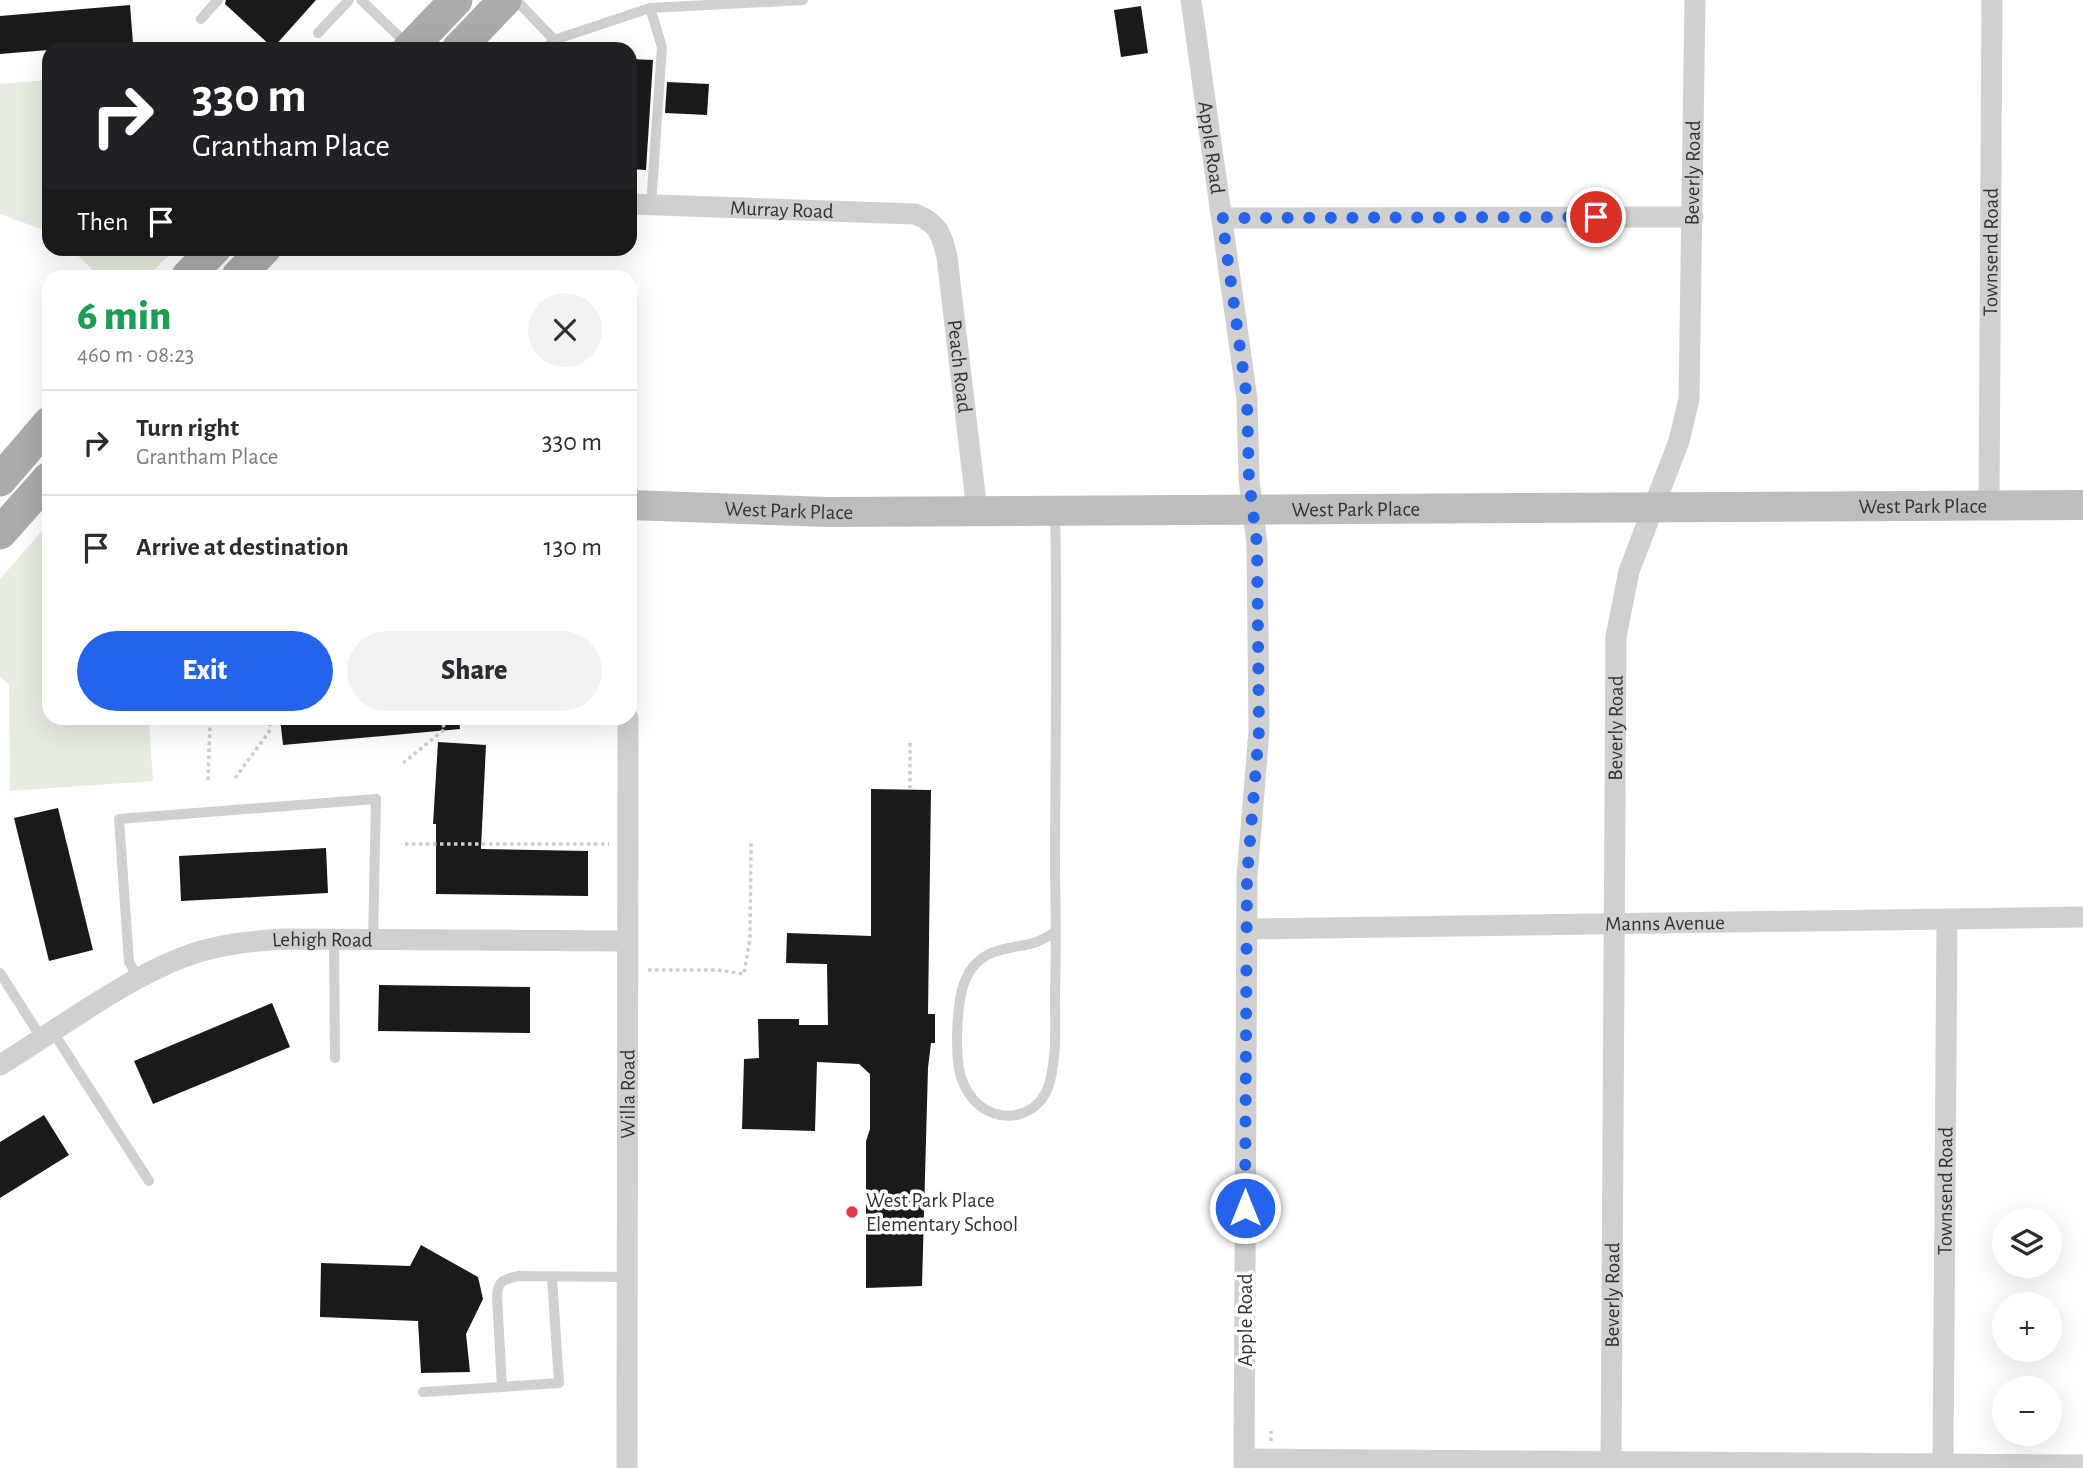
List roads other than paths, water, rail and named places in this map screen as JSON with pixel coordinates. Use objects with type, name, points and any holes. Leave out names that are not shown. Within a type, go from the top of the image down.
[{"type":"main road","points":[[416,42],[457,0]]},
{"type":"main road","points":[[469,27],[505,0]]},
{"type":"main road","points":[[194,270],[207,256]]},
{"type":"main road","points":[[244,270],[257,256]]},
{"type":"main road","points":[[0,480],[42,431]]},
{"type":"main road","points":[[0,534],[42,486]]},
{"type":"street","name":"Apple Road","points":[[1191,0],[1247,399],[1257,544],[1259,731],[1251,814],[1247,929],[1244,1464]]},
{"type":"street","name":"Beverly Road","points":[[1611,1465],[1616,637],[1629,571],[1679,441],[1689,399],[1695,0]]},
{"type":"street","name":"Townsend Road","points":[[1989,506],[1992,0]]},
{"type":"street","name":"Murray Road","points":[[641,205],[915,214],[934,222]]},
{"type":"street","points":[[1222,218],[1693,217]]},
{"type":"street","name":"Peach Road","points":[[934,222],[941,230],[947,257],[976,510]]},
{"type":"street","name":"West Park Place","points":[[637,505],[816,511],[2083,505]]},
{"type":"street","name":"Willa Road","points":[[627,1468],[628,725]]},
{"type":"street","name":"Manns Avenue","points":[[1247,929],[1613,921],[2083,917]]},
{"type":"street","name":"Townsend Road","points":[[1943,1464],[1947,919]]},
{"type":"street","name":"Lehigh Road","points":[[0,1065],[139,979],[192,954],[237,943],[334,940],[628,941]]},
{"type":"street","points":[[1244,1464],[2083,1465]]},
{"type":"lane","points":[[201,19],[218,0]]},
{"type":"lane","points":[[318,33],[349,0]]},
{"type":"lane","points":[[361,0],[404,42]]},
{"type":"lane","points":[[516,0],[554,40],[650,8],[803,0]]},
{"type":"lane","points":[[641,205],[662,47],[650,8]]},
{"type":"lane","points":[[1055,510],[1056,930],[1055,1041],[1050,1083],[1031,1109],[1018,1116],[998,1116],[982,1108],[962,1086],[957,1059],[958,999],[969,970],[995,951],[1038,944],[1056,930]]},
{"type":"lane","points":[[139,979],[129,962],[119,819],[376,799],[373,940]]},
{"type":"lane","points":[[334,940],[335,1058]]},
{"type":"lane","points":[[0,973],[149,1181]]},
{"type":"lane","points":[[502,1387],[499,1284],[519,1276],[627,1277]]},
{"type":"lane","points":[[423,1392],[559,1383],[552,1277]]},
{"type":"place","name":"West Park Place Elementary School","points":[[852,1212]]}]
